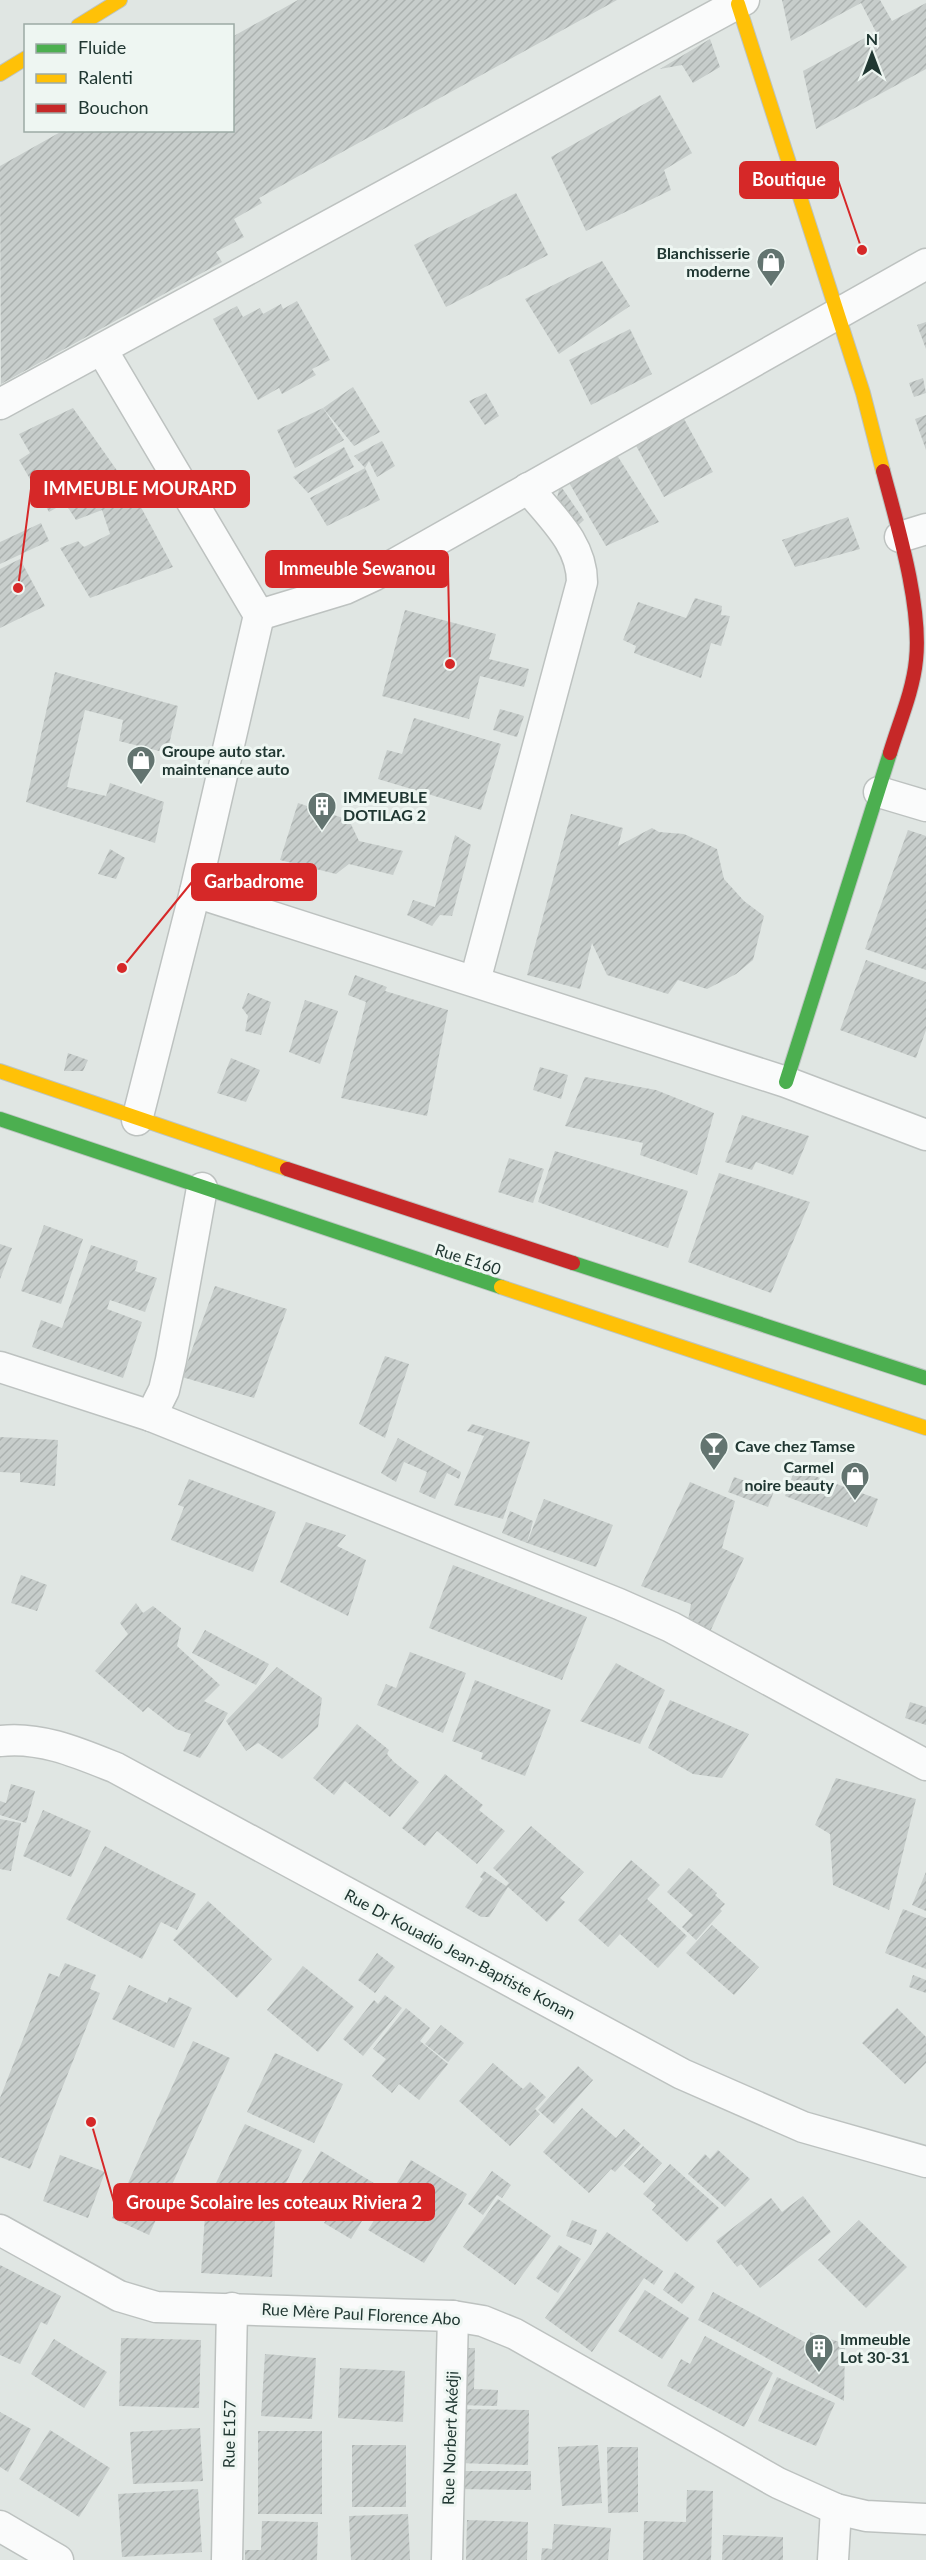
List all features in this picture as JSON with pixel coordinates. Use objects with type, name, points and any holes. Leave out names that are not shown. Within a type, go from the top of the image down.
[{"type":"street","points":[[81,24],[120,0]]},
{"type":"street","points":[[0,404],[741,2],[863,393],[913,533],[916,662],[879,792],[786,1082]]},
{"type":"street","points":[[0,74],[24,59]]},
{"type":"street","points":[[259,615],[345,589],[375,575],[837,312],[926,264]]},
{"type":"street","points":[[102,350],[259,615],[195,892],[137,1120]]},
{"type":"street","points":[[475,981],[582,582],[582,566],[578,550],[528,488]]},
{"type":"street","points":[[879,792],[926,806]]},
{"type":"street","points":[[195,892],[786,1082],[926,1135]]},
{"type":"street","name":"Rue E160","points":[[0,1071],[137,1120],[926,1378]]},
{"type":"street","name":"Rue E160","points":[[0,1119],[926,1428]]},
{"type":"street","points":[[151,1416],[164,1390],[171,1360],[202,1188]]},
{"type":"street","points":[[0,1367],[151,1416],[671,1627],[926,1765]]},
{"type":"street","name":"Rue Dr Kouadio Jean-Baptiste Konan","points":[[0,1741],[15,1739],[61,1747],[116,1768],[682,2074],[803,2127],[926,2162]]},
{"type":"street","name":"Rue Mère Paul Florence Abo","points":[[0,2230],[119,2296],[156,2307],[453,2316],[483,2321],[515,2334],[778,2483],[836,2509],[866,2516],[926,2519]]},
{"type":"street","name":"Rue E157","points":[[227,2560],[232,2308]]},
{"type":"street","name":"Rue Norbert Akédji","points":[[447,2560],[453,2316]]},
{"type":"street","points":[[833,2560],[836,2509]]},
{"type":"street","points":[[0,2526],[58,2560]]},
{"type":"building","points":[[298,0],[617,0],[259,198],[262,203],[234,219],[244,237],[216,252],[222,262],[1,384],[0,166],[60,132],[234,132],[234,36]]},
{"type":"building","points":[[782,0],[880,0],[892,21],[926,3],[926,69],[816,129],[803,71],[876,32],[861,3],[791,41]]},
{"type":"building","points":[[710,39],[720,67],[693,83],[682,65],[660,69]]},
{"type":"building","points":[[660,95],[692,153],[664,170],[671,190],[586,231],[551,157]]},
{"type":"building","points":[[516,193],[548,255],[446,307],[414,245]]},
{"type":"building","points":[[602,261],[630,306],[559,354],[525,299]]},
{"type":"building","points":[[297,301],[330,360],[312,369],[316,375],[282,394],[279,388],[258,400],[213,319],[237,306],[243,317],[260,308],[263,314],[281,304],[283,309]]},
{"type":"building","points":[[926,322],[926,349],[917,325]]},
{"type":"building","points":[[630,329],[652,374],[591,405],[569,360]]},
{"type":"building","points":[[923,378],[926,393],[914,397],[909,383]]},
{"type":"building","points":[[353,387],[380,432],[354,446],[323,408]]},
{"type":"building","points":[[486,393],[499,416],[485,425],[469,401]]},
{"type":"building","points":[[73,408],[135,496],[173,567],[90,598],[60,548],[78,541],[84,547],[110,534],[102,510],[76,520],[65,503],[49,512],[19,460],[30,453],[19,434]]},
{"type":"building","points":[[323,408],[344,440],[295,468],[277,430]]},
{"type":"building","points":[[926,415],[926,450],[915,419]]},
{"type":"building","points":[[683,417],[713,472],[664,497],[634,442]]},
{"type":"building","points":[[382,441],[395,466],[377,477],[369,461],[365,468],[354,456]]},
{"type":"building","points":[[344,447],[354,467],[308,493],[293,477]]},
{"type":"building","points":[[615,452],[659,522],[606,546],[568,481]]},
{"type":"building","points":[[365,468],[380,500],[327,526],[310,498]]},
{"type":"building","points":[[560,485],[584,520],[573,530],[555,507]]},
{"type":"building","points":[[848,517],[860,549],[795,567],[782,540]]},
{"type":"building","points":[[41,523],[49,541],[0,564],[0,542]]},
{"type":"building","points":[[20,559],[45,606],[0,628],[0,569]]},
{"type":"building","points":[[695,598],[722,606],[721,615],[730,616],[721,646],[711,643],[701,678],[634,653],[636,646],[623,640],[638,602],[686,618]]},
{"type":"building","points":[[405,610],[496,634],[489,659],[529,669],[524,687],[480,676],[469,719],[382,696]]},
{"type":"building","points":[[55,672],[178,706],[167,753],[119,741],[123,720],[85,710],[67,787],[106,796],[110,783],[164,802],[155,843],[26,802]]},
{"type":"building","points":[[500,709],[524,716],[517,737],[493,730]]},
{"type":"building","points":[[414,718],[501,744],[481,810],[378,779],[387,750],[402,754]]},
{"type":"building","name":"IMMEUBLE DOTILAG 2","points":[[298,803],[349,820],[359,841],[403,851],[393,875],[349,864],[336,874],[280,860]]},
{"type":"building","points":[[571,814],[623,828],[618,846],[652,828],[659,832],[684,834],[717,849],[724,879],[744,901],[764,916],[753,960],[736,974],[707,989],[678,980],[668,994],[607,975],[592,943],[580,989],[527,975]]},
{"type":"building","points":[[908,830],[926,836],[926,970],[865,949]]},
{"type":"building","points":[[455,835],[471,845],[452,916],[440,915],[432,926],[407,915],[413,900],[435,907]]},
{"type":"building","points":[[110,849],[125,858],[116,879],[98,874]]},
{"type":"building","points":[[866,960],[926,982],[926,1030],[916,1058],[840,1030]]},
{"type":"building","points":[[355,975],[387,987],[385,991],[448,1010],[427,1116],[341,1098],[366,1002],[348,995]]},
{"type":"building","points":[[248,993],[271,1002],[261,1035],[245,1031],[248,1016],[242,1008]]},
{"type":"building","points":[[305,1000],[338,1011],[320,1064],[289,1052]]},
{"type":"building","points":[[68,1053],[88,1060],[83,1071],[64,1071]]},
{"type":"building","points":[[231,1058],[260,1070],[246,1102],[217,1093]]},
{"type":"building","points":[[540,1067],[568,1075],[561,1099],[533,1090]]},
{"type":"building","points":[[585,1077],[656,1090],[714,1113],[697,1175],[640,1155],[643,1143],[565,1126]]},
{"type":"building","points":[[742,1115],[809,1136],[793,1175],[756,1162],[752,1170],[725,1162]]},
{"type":"building","points":[[555,1151],[688,1191],[668,1248],[538,1202]]},
{"type":"building","points":[[509,1158],[544,1169],[533,1203],[498,1192]]},
{"type":"building","points":[[719,1173],[810,1202],[771,1293],[688,1262]]},
{"type":"building","points":[[44,1225],[83,1239],[61,1304],[21,1291]]},
{"type":"building","points":[[0,1244],[12,1248],[0,1279]]},
{"type":"building","points":[[91,1245],[138,1261],[135,1271],[157,1278],[145,1312],[110,1300],[107,1309],[142,1322],[123,1378],[32,1347],[41,1320],[62,1328]]},
{"type":"building","points":[[215,1286],[287,1309],[254,1398],[182,1377]]},
{"type":"building","points":[[385,1356],[409,1364],[385,1438],[359,1424]]},
{"type":"building","points":[[472,1424],[530,1442],[503,1519],[454,1505],[484,1436],[467,1431]]},
{"type":"building","points":[[0,1437],[58,1440],[55,1486],[20,1482],[20,1473],[0,1472]]},
{"type":"building","points":[[398,1438],[461,1472],[459,1479],[447,1473],[435,1499],[419,1492],[427,1472],[404,1462],[396,1482],[381,1473]]},
{"type":"building","points":[[795,1469],[878,1499],[867,1527],[785,1496]]},
{"type":"building","points":[[734,1477],[774,1491],[768,1507],[728,1492]]},
{"type":"building","points":[[189,1479],[276,1512],[253,1572],[171,1540],[184,1507],[178,1505]]},
{"type":"building","points":[[690,1482],[735,1501],[722,1548],[744,1558],[709,1634],[687,1626],[691,1604],[641,1586]]},
{"type":"building","points":[[544,1499],[613,1525],[596,1567],[527,1543]]},
{"type":"building","points":[[510,1511],[533,1521],[527,1543],[502,1533]]},
{"type":"building","points":[[306,1522],[346,1535],[337,1546],[366,1560],[348,1616],[280,1582]]},
{"type":"building","points":[[453,1565],[587,1617],[562,1680],[429,1628]]},
{"type":"building","points":[[21,1575],[47,1585],[37,1611],[11,1603]]},
{"type":"building","points":[[136,1603],[143,1613],[153,1606],[181,1628],[177,1646],[220,1685],[204,1701],[228,1713],[200,1758],[183,1751],[191,1734],[176,1729],[148,1707],[143,1712],[95,1671],[128,1634],[120,1623]]},
{"type":"building","points":[[205,1630],[269,1664],[256,1685],[192,1653]]},
{"type":"building","points":[[410,1652],[466,1673],[443,1733],[377,1705],[386,1684],[396,1688]]},
{"type":"building","points":[[616,1663],[665,1690],[640,1744],[580,1721]]},
{"type":"building","points":[[277,1667],[322,1698],[318,1727],[282,1759],[258,1743],[246,1751],[226,1721]]},
{"type":"building","points":[[475,1680],[551,1710],[525,1776],[481,1759],[483,1753],[452,1741]]},
{"type":"building","points":[[670,1700],[749,1734],[722,1778],[693,1774],[648,1748]]},
{"type":"building","points":[[910,1702],[926,1707],[926,1725],[905,1718]]},
{"type":"building","points":[[357,1724],[389,1750],[387,1754],[394,1762],[419,1782],[390,1817],[345,1781],[334,1795],[313,1778]]},
{"type":"building","points":[[445,1774],[483,1805],[479,1810],[505,1831],[477,1864],[437,1831],[425,1846],[402,1828]]},
{"type":"building","points":[[836,1778],[916,1799],[889,1910],[833,1885],[830,1834],[815,1825]]},
{"type":"building","points":[[11,1784],[35,1791],[26,1823],[0,1815],[0,1801],[6,1803]]},
{"type":"building","points":[[43,1810],[91,1831],[71,1877],[23,1856]]},
{"type":"building","points":[[0,1819],[21,1823],[11,1871],[0,1869]]},
{"type":"building","points":[[531,1826],[584,1872],[560,1898],[565,1902],[547,1922],[508,1887],[489,1917],[481,1917],[465,1907],[483,1879],[480,1877],[484,1871],[506,1886],[509,1883],[493,1868]]},
{"type":"building","points":[[105,1846],[196,1894],[177,1930],[161,1922],[142,1959],[66,1919]]},
{"type":"building","points":[[631,1860],[660,1885],[647,1899],[687,1936],[658,1968],[620,1934],[608,1947],[578,1920]]},
{"type":"building","points":[[689,1868],[717,1893],[715,1895],[725,1904],[720,1909],[722,1911],[696,1940],[682,1927],[693,1915],[667,1892]]},
{"type":"building","points":[[926,1872],[926,1911],[912,1905]]},
{"type":"building","points":[[208,1901],[272,1959],[237,1998],[173,1940]]},
{"type":"building","points":[[903,1909],[926,1918],[926,1969],[885,1953]]},
{"type":"building","points":[[712,1925],[759,1967],[734,1995],[686,1953]]},
{"type":"building","points":[[377,1953],[395,1967],[375,1993],[358,1980]]},
{"type":"building","points":[[65,1963],[96,1975],[90,1989],[100,1993],[30,2169],[0,2157],[0,2098],[49,1973],[59,1977]]},
{"type":"building","points":[[303,1966],[354,2007],[318,2052],[267,2010]]},
{"type":"building","points":[[913,1975],[926,1980],[926,1993],[909,1987]]},
{"type":"building","points":[[129,1985],[167,2003],[169,1997],[192,2008],[174,2048],[112,2019]]},
{"type":"building","points":[[385,1995],[402,2008],[363,2056],[343,2039],[374,2000],[378,2004]]},
{"type":"building","points":[[406,2008],[430,2028],[420,2041],[448,2064],[419,2100],[399,2084],[392,2093],[372,2076],[386,2059],[373,2049]]},
{"type":"building","points":[[897,2008],[926,2037],[926,2063],[905,2084],[862,2043]]},
{"type":"building","points":[[441,2025],[464,2043],[448,2062],[425,2044]]},
{"type":"building","points":[[193,2041],[230,2058],[149,2235],[112,2218]]},
{"type":"building","points":[[275,2053],[343,2084],[314,2143],[247,2112]]},
{"type":"building","points":[[493,2063],[523,2089],[530,2082],[546,2097],[535,2109],[540,2114],[510,2146],[459,2101]]},
{"type":"building","points":[[578,2066],[593,2080],[554,2124],[538,2110]]},
{"type":"building","points":[[582,2108],[616,2138],[624,2129],[641,2144],[615,2172],[611,2169],[589,2193],[543,2152]]},
{"type":"building","points":[[245,2124],[302,2150],[273,2210],[216,2183]]},
{"type":"building","points":[[643,2146],[662,2163],[644,2183],[624,2166]]},
{"type":"building","points":[[718,2150],[750,2179],[725,2207],[688,2174],[705,2154],[710,2159]]},
{"type":"building","points":[[321,2151],[382,2188],[351,2239],[324,2223],[331,2213],[296,2192]]},
{"type":"building","points":[[60,2155],[105,2172],[88,2218],[43,2201]]},
{"type":"building","points":[[411,2160],[467,2194],[424,2263],[368,2230]]},
{"type":"building","points":[[670,2164],[719,2208],[687,2242],[652,2210],[656,2205],[643,2194]]},
{"type":"building","points":[[492,2171],[511,2185],[502,2198],[497,2195],[483,2215],[468,2204]]},
{"type":"building","points":[[803,2196],[831,2232],[760,2288],[741,2264],[737,2267],[716,2241],[771,2198],[782,2212]]},
{"type":"building","points":[[498,2199],[551,2236],[515,2285],[463,2247]]},
{"type":"building","points":[[205,2216],[275,2221],[272,2277],[201,2273]]},
{"type":"building","points":[[572,2220],[597,2230],[591,2245],[566,2236]]},
{"type":"building","points":[[859,2220],[907,2267],[866,2308],[818,2260]]},
{"type":"building","points":[[607,2232],[663,2271],[654,2285],[644,2278],[592,2352],[545,2318]]},
{"type":"building","points":[[559,2245],[581,2259],[558,2293],[536,2278]]},
{"type":"building","points":[[0,2265],[61,2296],[47,2325],[41,2322],[20,2364],[0,2355]]},
{"type":"building","points":[[675,2272],[695,2287],[682,2304],[663,2290]]},
{"type":"building","points":[[645,2290],[689,2318],[662,2359],[618,2331]]},
{"type":"building","name":"Immeuble Lot 30-31","points":[[713,2292],[810,2345],[810,2332],[845,2344],[844,2401],[698,2320]]},
{"type":"building","points":[[705,2336],[773,2373],[744,2427],[667,2386],[681,2359],[690,2364]]},
{"type":"building","points":[[121,2338],[201,2340],[199,2408],[119,2406]]},
{"type":"building","points":[[54,2339],[107,2372],[84,2408],[31,2374]]},
{"type":"building","points":[[456,2348],[475,2348],[474,2389],[498,2390],[497,2406],[455,2405]]},
{"type":"building","points":[[265,2354],[316,2358],[312,2419],[261,2416]]},
{"type":"building","points":[[340,2368],[405,2371],[403,2422],[338,2418]]},
{"type":"building","points":[[777,2377],[835,2403],[816,2446],[758,2421]]},
{"type":"building","points":[[457,2409],[529,2410],[528,2465],[456,2463]]},
{"type":"building","points":[[0,2412],[31,2429],[8,2472],[0,2467]]},
{"type":"building","points":[[200,2428],[203,2481],[133,2484],[130,2432]]},
{"type":"building","points":[[50,2430],[110,2468],[79,2517],[19,2479]]},
{"type":"building","points":[[258,2431],[322,2431],[322,2514],[258,2514]]},
{"type":"building","points":[[352,2445],[406,2445],[406,2507],[352,2507]]},
{"type":"building","points":[[598,2445],[602,2503],[562,2506],[558,2447]]},
{"type":"building","points":[[607,2447],[638,2447],[638,2512],[608,2513]]},
{"type":"building","points":[[454,2471],[531,2471],[531,2490],[454,2489]]},
{"type":"building","points":[[198,2489],[202,2552],[122,2557],[118,2494]]},
{"type":"building","points":[[687,2490],[713,2491],[711,2560],[643,2560],[644,2521],[686,2522]]},
{"type":"building","points":[[408,2514],[410,2560],[351,2560],[349,2516]]},
{"type":"building","points":[[467,2520],[528,2522],[527,2560],[466,2560]]},
{"type":"building","points":[[262,2521],[318,2522],[317,2560],[245,2560],[245,2550],[261,2550]]},
{"type":"building","points":[[554,2524],[611,2528],[608,2560],[541,2560],[542,2548],[552,2549]]},
{"type":"building","points":[[723,2535],[783,2537],[783,2560],[722,2560]]},
{"type":"traffic: fast","points":[[786,1082],[890,753]]},
{"type":"traffic: fast","points":[[0,1119],[501,1287]]},
{"type":"traffic: fast","points":[[573,1263],[926,1378]]},
{"type":"traffic: slow","points":[[81,24],[120,0]]},
{"type":"traffic: slow","points":[[738,4],[863,393],[883,471]]},
{"type":"traffic: slow","points":[[0,74],[24,59]]},
{"type":"traffic: slow","points":[[0,1071],[287,1169]]},
{"type":"traffic: slow","points":[[501,1287],[926,1428]]},
{"type":"traffic: jam","points":[[883,471],[907,565],[917,639],[912,683],[890,753]]},
{"type":"traffic: jam","points":[[287,1169],[573,1263]]},
{"type":"place","name":"Boutique","points":[[862,250]]},
{"type":"place","name":"Blanchisserie moderne","points":[[771,288]]},
{"type":"place","name":"IMMEUBLE MOURARD","points":[[18,588]]},
{"type":"place","name":"Immeuble Sewanou","points":[[450,664]]},
{"type":"place","name":"Groupe auto star. maintenance auto","points":[[141,786]]},
{"type":"place","name":"IMMEUBLE DOTILAG 2","points":[[322,832]]},
{"type":"place","name":"Garbadrome","points":[[122,968]]},
{"type":"place","name":"Cave chez Tamse","points":[[714,1472]]},
{"type":"place","name":"Carmel noire beauty","points":[[855,1502]]},
{"type":"place","name":"Groupe Scolaire les coteaux Riviera 2","points":[[91,2122]]},
{"type":"place","name":"Immeuble Lot 30-31","points":[[819,2374]]}]
